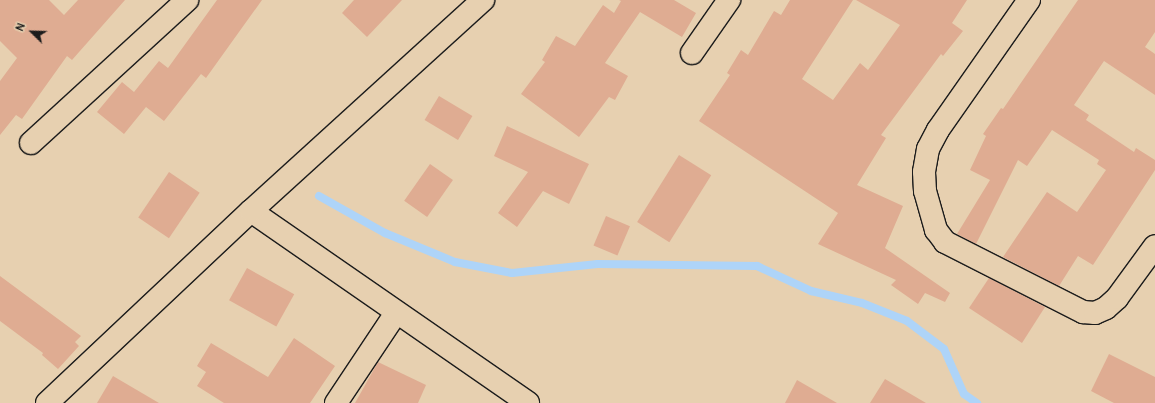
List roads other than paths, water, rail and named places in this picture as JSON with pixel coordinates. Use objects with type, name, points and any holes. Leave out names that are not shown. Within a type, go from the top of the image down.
[{"type":"street","points":[[31,143],[187,0]]},
{"type":"street","points":[[47,403],[251,211],[483,0]]},
{"type":"street","points":[[692,53],[729,0]]},
{"type":"street","points":[[1029,0],[938,130],[928,149],[924,172],[925,191],[936,230],[945,242],[1083,312],[1095,313],[1106,308],[1117,298],[1155,246]]},
{"type":"street","points":[[251,211],[523,402]]},
{"type":"street","points":[[336,403],[396,313]]},
{"type":"waterway","points":[[319,196],[385,233],[455,262],[512,273],[598,264],[757,266],[811,291],[862,303],[907,321],[944,349],[964,394],[977,403]]}]
